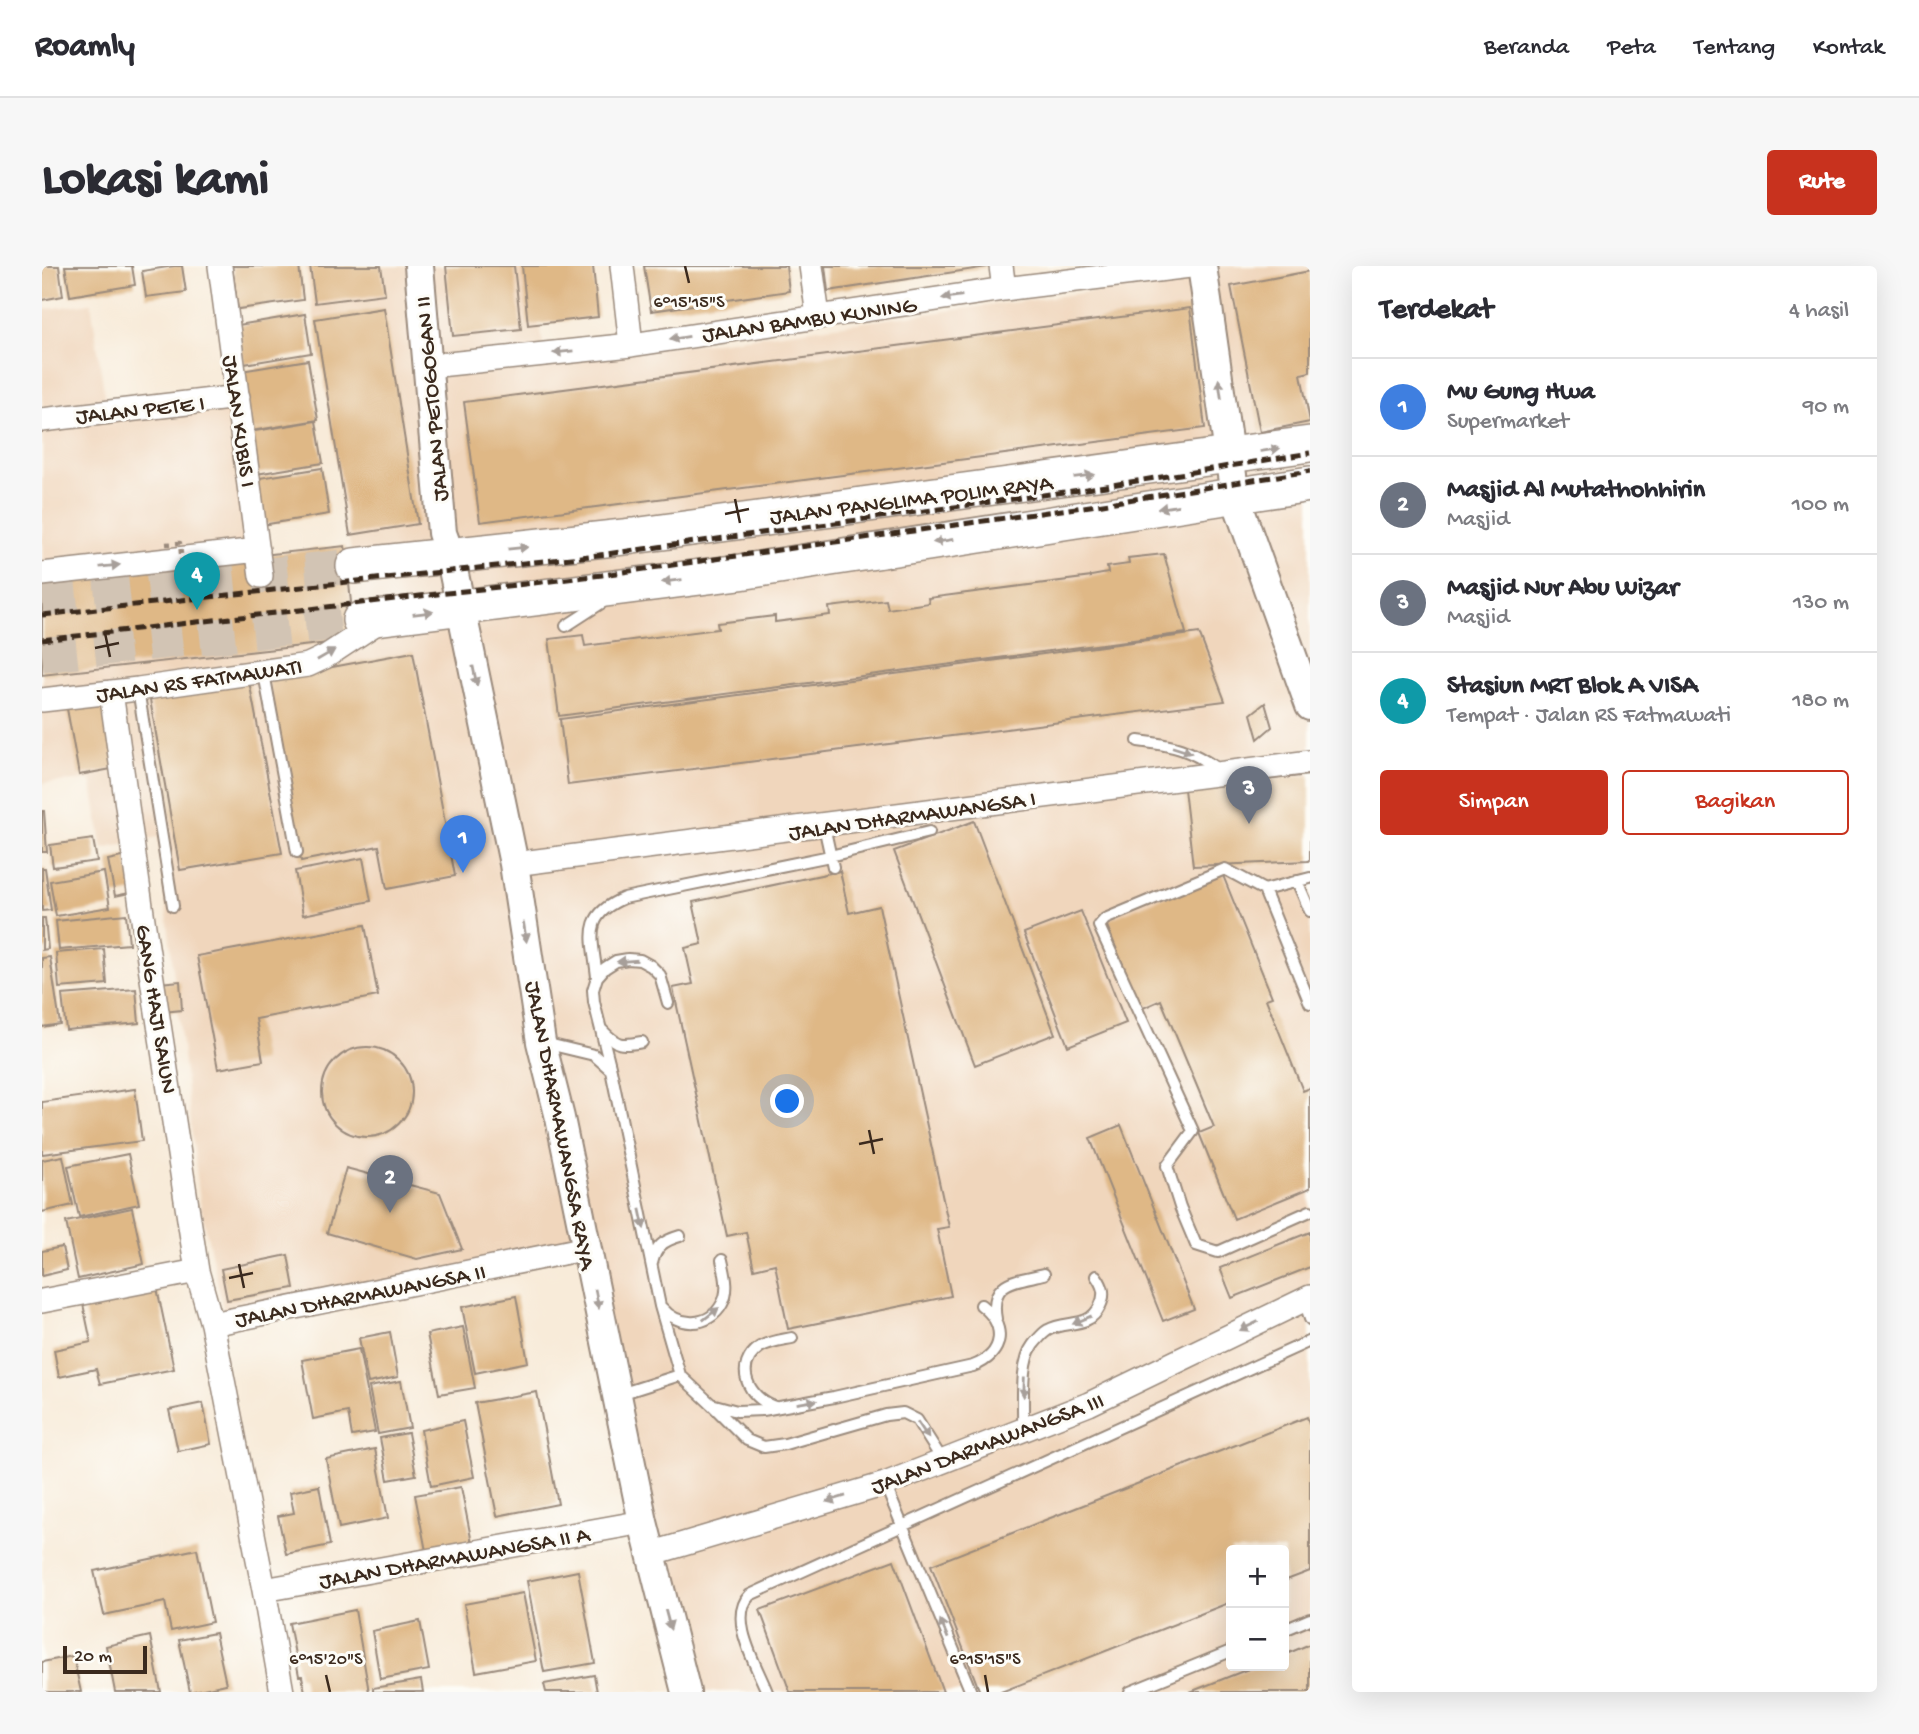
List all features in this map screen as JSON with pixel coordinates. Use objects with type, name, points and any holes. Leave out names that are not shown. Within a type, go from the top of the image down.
[{"type":"main road","name":"JALAN PANGLIMA POLIM RAYA","points":[[440,548],[633,536],[1310,444]]},
{"type":"main road","name":"JALAN PANGLIMA POLIM RAYA","points":[[462,609],[740,572],[1310,484]]},
{"type":"main road","points":[[733,522],[740,572]]},
{"type":"main road","points":[[354,566],[440,548]]},
{"type":"main road","name":"JALAN RS FATMAWATI","points":[[372,619],[462,609]]},
{"type":"street","name":"JALAN KUBIS I","points":[[220,266],[261,576]]},
{"type":"street","name":"JALAN PETOGOGAN II","points":[[419,266],[429,366],[440,548]]},
{"type":"street","points":[[622,266],[631,345]]},
{"type":"street","points":[[811,266],[818,316]]},
{"type":"street","points":[[1001,266],[1004,289]]},
{"type":"street","name":"JALAN BAMBU KUNING","points":[[429,366],[631,345],[1004,289],[1190,266]]},
{"type":"street","points":[[1202,266],[1235,496],[1310,706]]},
{"type":"street","name":"JALAN PETE I","points":[[42,420],[238,397]]},
{"type":"street","name":"JALAN DHARMAWANGSA RAYA","points":[[440,548],[462,609],[514,864],[541,1042],[650,1554],[687,1692]]},
{"type":"street","points":[[42,574],[258,550]]},
{"type":"street","name":"JALAN RS FATMAWATI","points":[[42,700],[264,673],[308,665],[325,657],[372,619]]},
{"type":"street","name":"GANG HAJI SAIUN","points":[[111,692],[197,1271],[212,1324]]},
{"type":"street","name":"JALAN DHARMAWANGSA I","points":[[514,864],[1310,762]]},
{"type":"street","name":"JALAN DHARMAWANGSA II","points":[[282,1692],[212,1324],[587,1248]]},
{"type":"street","points":[[42,1301],[197,1271]]},
{"type":"street","name":"JALAN DARMAWANGSA III","points":[[650,1554],[885,1484],[1089,1404],[1308,1305]]},
{"type":"street","name":"JALAN DHARMAWANGSA II A","points":[[264,1590],[643,1522]]},
{"type":"lane","points":[[566,626],[626,587]]},
{"type":"lane","points":[[264,673],[297,852]]},
{"type":"lane","points":[[138,689],[173,906]]},
{"type":"lane","points":[[1138,741],[1186,750],[1222,772]]},
{"type":"lane","points":[[824,826],[832,862]]},
{"type":"lane","points":[[929,832],[832,862],[624,898],[605,905],[595,919],[592,932],[597,977],[593,990],[660,1306],[680,1375],[747,1440],[764,1447],[903,1413],[917,1420],[943,1461]]},
{"type":"lane","points":[[1310,1003],[1264,890],[1225,869],[1105,919],[1099,926],[1193,1131],[1167,1166],[1196,1245],[1218,1252],[1310,1212]]},
{"type":"lane","points":[[1264,890],[1310,878]]},
{"type":"lane","points":[[1297,881],[1310,911]]},
{"type":"lane","points":[[597,977],[616,961],[628,958],[640,960],[660,975],[668,1003]]},
{"type":"lane","points":[[600,1028],[612,1040],[624,1046],[642,1042]]},
{"type":"lane","points":[[541,1042],[594,1055],[611,1070]]},
{"type":"lane","points":[[651,1265],[656,1249],[665,1240],[680,1236]]},
{"type":"lane","points":[[660,1306],[668,1315],[692,1323],[704,1321],[715,1313],[723,1304],[726,1292],[722,1260]]},
{"type":"lane","points":[[711,1404],[737,1411],[775,1407],[834,1397],[984,1362],[993,1354],[998,1344],[995,1300],[999,1290],[1006,1283],[1044,1274]]},
{"type":"lane","points":[[1023,1430],[1025,1360],[1032,1345],[1048,1330],[1079,1323],[1097,1312],[1104,1295],[1096,1276]]},
{"type":"lane","points":[[981,1305],[990,1312],[997,1325]]},
{"type":"lane","points":[[775,1407],[764,1404],[755,1397],[749,1387],[748,1364],[753,1354],[761,1347],[792,1338]]},
{"type":"lane","points":[[767,1692],[741,1626],[742,1604],[750,1595],[1310,1341]]},
{"type":"lane","points":[[617,1395],[680,1375]]},
{"type":"lane","points":[[885,1484],[971,1692]]},
{"type":"lane","points":[[1289,1628],[1310,1619]]},
{"type":"lane","points":[[1130,1692],[1226,1653]]},
{"type":"path","points":[[166,544],[180,543],[182,564]]},
{"type":"shaded area","points":[[306,266],[532,266],[538,320],[546,357],[708,343],[1202,277],[1202,266],[1310,266],[1310,1692],[683,1692],[579,1249],[226,1322],[200,1202],[158,837],[103,849],[91,780],[42,783],[42,427],[220,404],[232,414],[262,558],[351,553]]},
{"type":"shaded area","points":[[91,303],[105,398],[42,407],[42,310]]},
{"type":"building","points":[[42,266],[59,266],[63,296],[42,300]]},
{"type":"building","points":[[65,266],[132,266],[135,285],[70,296]]},
{"type":"building","points":[[182,266],[186,292],[146,297],[142,271]]},
{"type":"building","points":[[232,266],[299,266],[303,300],[238,309]]},
{"type":"building","points":[[310,266],[381,266],[385,294],[315,303]]},
{"type":"building","points":[[446,266],[514,266],[521,329],[453,336]]},
{"type":"building","points":[[522,266],[593,266],[598,317],[528,325]]},
{"type":"building","points":[[644,266],[786,266],[789,291],[651,311]]},
{"type":"building","points":[[825,266],[988,266],[988,267],[828,291]]},
{"type":"building","points":[[1310,271],[1310,372],[1301,374],[1310,422],[1260,432],[1231,286]]},
{"type":"building","points":[[384,308],[418,524],[350,535],[315,319]]},
{"type":"building","points":[[1190,308],[1205,428],[480,522],[464,402]]},
{"type":"building","points":[[305,314],[311,353],[244,364],[238,325]]},
{"type":"building","points":[[308,360],[318,420],[251,431],[241,371]]},
{"type":"building","points":[[316,421],[323,463],[256,474],[249,432]]},
{"type":"building","points":[[322,468],[329,514],[262,525],[254,479]]},
{"type":"building","points":[[345,546],[355,640],[42,675],[42,579]]},
{"type":"building","points":[[1164,554],[1186,633],[559,716],[549,639],[583,635],[585,646],[718,629],[717,623],[775,616],[775,622],[830,615],[829,607],[886,600],[888,609],[929,603],[928,598],[1091,577],[1108,573],[1107,567],[1129,564],[1128,558]]},
{"type":"building","points":[[1199,633],[1225,701],[568,785],[560,719]]},
{"type":"building","points":[[413,652],[455,876],[387,889],[379,846],[301,861],[268,679]]},
{"type":"building","points":[[249,681],[282,853],[180,870],[149,694]]},
{"type":"building","points":[[104,696],[117,768],[79,775],[66,703]]},
{"type":"building","points":[[1265,703],[1272,727],[1258,739],[1251,714]]},
{"type":"building","points":[[1310,775],[1308,861],[1193,866],[1184,789]]},
{"type":"building","points":[[44,811],[47,852],[42,852]]},
{"type":"building","points":[[974,821],[1055,1034],[975,1065],[894,851]]},
{"type":"building","points":[[93,839],[97,861],[53,867],[50,845]]},
{"type":"building","points":[[126,856],[134,892],[115,896],[108,860]]},
{"type":"building","points":[[363,858],[371,901],[303,915],[295,871]]},
{"type":"building","points":[[42,868],[45,868],[51,910],[42,911]]},
{"type":"building","points":[[840,871],[849,913],[879,906],[949,1227],[937,1229],[951,1296],[788,1329],[775,1264],[754,1269],[746,1232],[727,1236],[673,988],[693,984],[685,948],[702,944],[693,902]]},
{"type":"building","points":[[104,872],[110,907],[56,916],[50,881]]},
{"type":"building","points":[[1222,873],[1272,997],[1266,999],[1303,1091],[1310,1088],[1310,1188],[1234,1219],[1199,1133],[1214,1127],[1161,1000],[1141,1009],[1105,921]]},
{"type":"building","points":[[1081,911],[1126,1023],[1068,1046],[1024,933]]},
{"type":"building","points":[[126,914],[129,944],[59,950],[56,921]]},
{"type":"building","points":[[42,918],[45,918],[48,949],[42,950]]},
{"type":"building","points":[[365,925],[378,996],[256,1019],[263,1061],[218,1069],[197,956]]},
{"type":"building","points":[[104,949],[107,984],[59,988],[56,953]]},
{"type":"building","points":[[50,957],[60,1024],[42,1027],[42,958]]},
{"type":"building","points":[[180,981],[182,1010],[163,1012],[160,983]]},
{"type":"building","points":[[136,989],[139,1023],[66,1030],[62,995]]},
{"type":"building","points":[[367,1047],[384,1051],[399,1060],[408,1075],[412,1092],[408,1109],[399,1124],[384,1133],[367,1137],[350,1133],[335,1124],[326,1109],[322,1092],[326,1075],[335,1060],[350,1051]]},
{"type":"building","points":[[135,1089],[142,1141],[42,1154],[42,1102]]},
{"type":"building","points":[[1121,1125],[1194,1309],[1163,1321],[1090,1138]]},
{"type":"building","points":[[128,1154],[139,1204],[79,1217],[68,1166]]},
{"type":"building","points":[[63,1156],[73,1205],[42,1212],[42,1160]]},
{"type":"building","points":[[346,1168],[440,1193],[462,1249],[417,1259],[327,1233]]},
{"type":"building","points":[[132,1208],[144,1264],[78,1279],[66,1222]]},
{"type":"building","points":[[1310,1232],[1310,1267],[1232,1298],[1220,1268]]},
{"type":"building","points":[[62,1247],[67,1270],[42,1276],[42,1251]]},
{"type":"building","points":[[288,1255],[294,1288],[227,1300],[221,1269]]},
{"type":"building","points":[[157,1288],[174,1369],[100,1384],[96,1369],[59,1377],[54,1350],[91,1342],[83,1304]]},
{"type":"building","points":[[516,1296],[528,1362],[475,1373],[462,1307]]},
{"type":"building","points":[[463,1327],[475,1388],[439,1394],[427,1334]]},
{"type":"building","points":[[390,1332],[398,1377],[368,1383],[359,1338]]},
{"type":"building","points":[[359,1349],[375,1432],[352,1436],[348,1412],[313,1419],[302,1360]]},
{"type":"building","points":[[401,1381],[410,1428],[378,1434],[369,1387]]},
{"type":"building","points":[[537,1392],[558,1504],[497,1516],[475,1403]]},
{"type":"building","points":[[203,1403],[211,1444],[178,1451],[169,1410]]},
{"type":"building","points":[[1307,1417],[1310,1426],[1310,1571],[1289,1579],[1289,1545],[1226,1545],[1226,1604],[1001,1692],[980,1692],[931,1565]]},
{"type":"building","points":[[463,1421],[474,1477],[431,1486],[421,1430]]},
{"type":"building","points":[[408,1433],[416,1475],[388,1480],[380,1438]]},
{"type":"building","points":[[375,1449],[388,1518],[339,1528],[326,1459]]},
{"type":"building","points":[[319,1486],[330,1545],[286,1554],[278,1516],[294,1513],[290,1492]]},
{"type":"building","points":[[461,1487],[472,1543],[426,1551],[415,1495]]},
{"type":"building","points":[[197,1549],[212,1622],[171,1631],[165,1602],[104,1615],[94,1571]]},
{"type":"building","points":[[894,1560],[943,1692],[790,1692],[760,1610]]},
{"type":"building","points":[[578,1571],[595,1663],[544,1672],[527,1581]]},
{"type":"building","points":[[523,1593],[536,1661],[476,1672],[464,1604]]},
{"type":"building","points":[[355,1610],[369,1692],[305,1692],[302,1676],[299,1676],[289,1623]]},
{"type":"building","points":[[420,1621],[429,1670],[380,1679],[372,1631]]},
{"type":"building","points":[[215,1633],[226,1684],[190,1692],[179,1640]]},
{"type":"building","points":[[150,1636],[161,1692],[115,1692],[106,1646]]},
{"type":"building","points":[[1310,1644],[1310,1692],[1190,1692],[1243,1671],[1289,1671],[1289,1653]]},
{"type":"building","points":[[73,1656],[81,1692],[42,1692],[42,1662]]},
{"type":"building","points":[[594,1675],[597,1692],[546,1692],[544,1684]]},
{"type":"building","points":[[421,1680],[423,1692],[373,1692],[373,1688]]},
{"type":"tunnel","points":[[42,599],[354,566]]},
{"type":"tunnel","points":[[42,655],[360,620]]},
{"type":"railway","points":[[42,615],[599,555],[1087,489],[1310,453]]},
{"type":"railway","points":[[42,640],[602,575],[1090,506],[1310,471]]},
{"type":"place","name":"Stasiun MRT Blok A VISA","points":[[197,610]]},
{"type":"place","name":"Masjid Nur Abu Wizar","points":[[1249,824]]},
{"type":"place","name":"Mu Gung Hwa","points":[[463,873]]},
{"type":"place","name":"Masjid Al Mutathohhirin","points":[[390,1213]]}]
